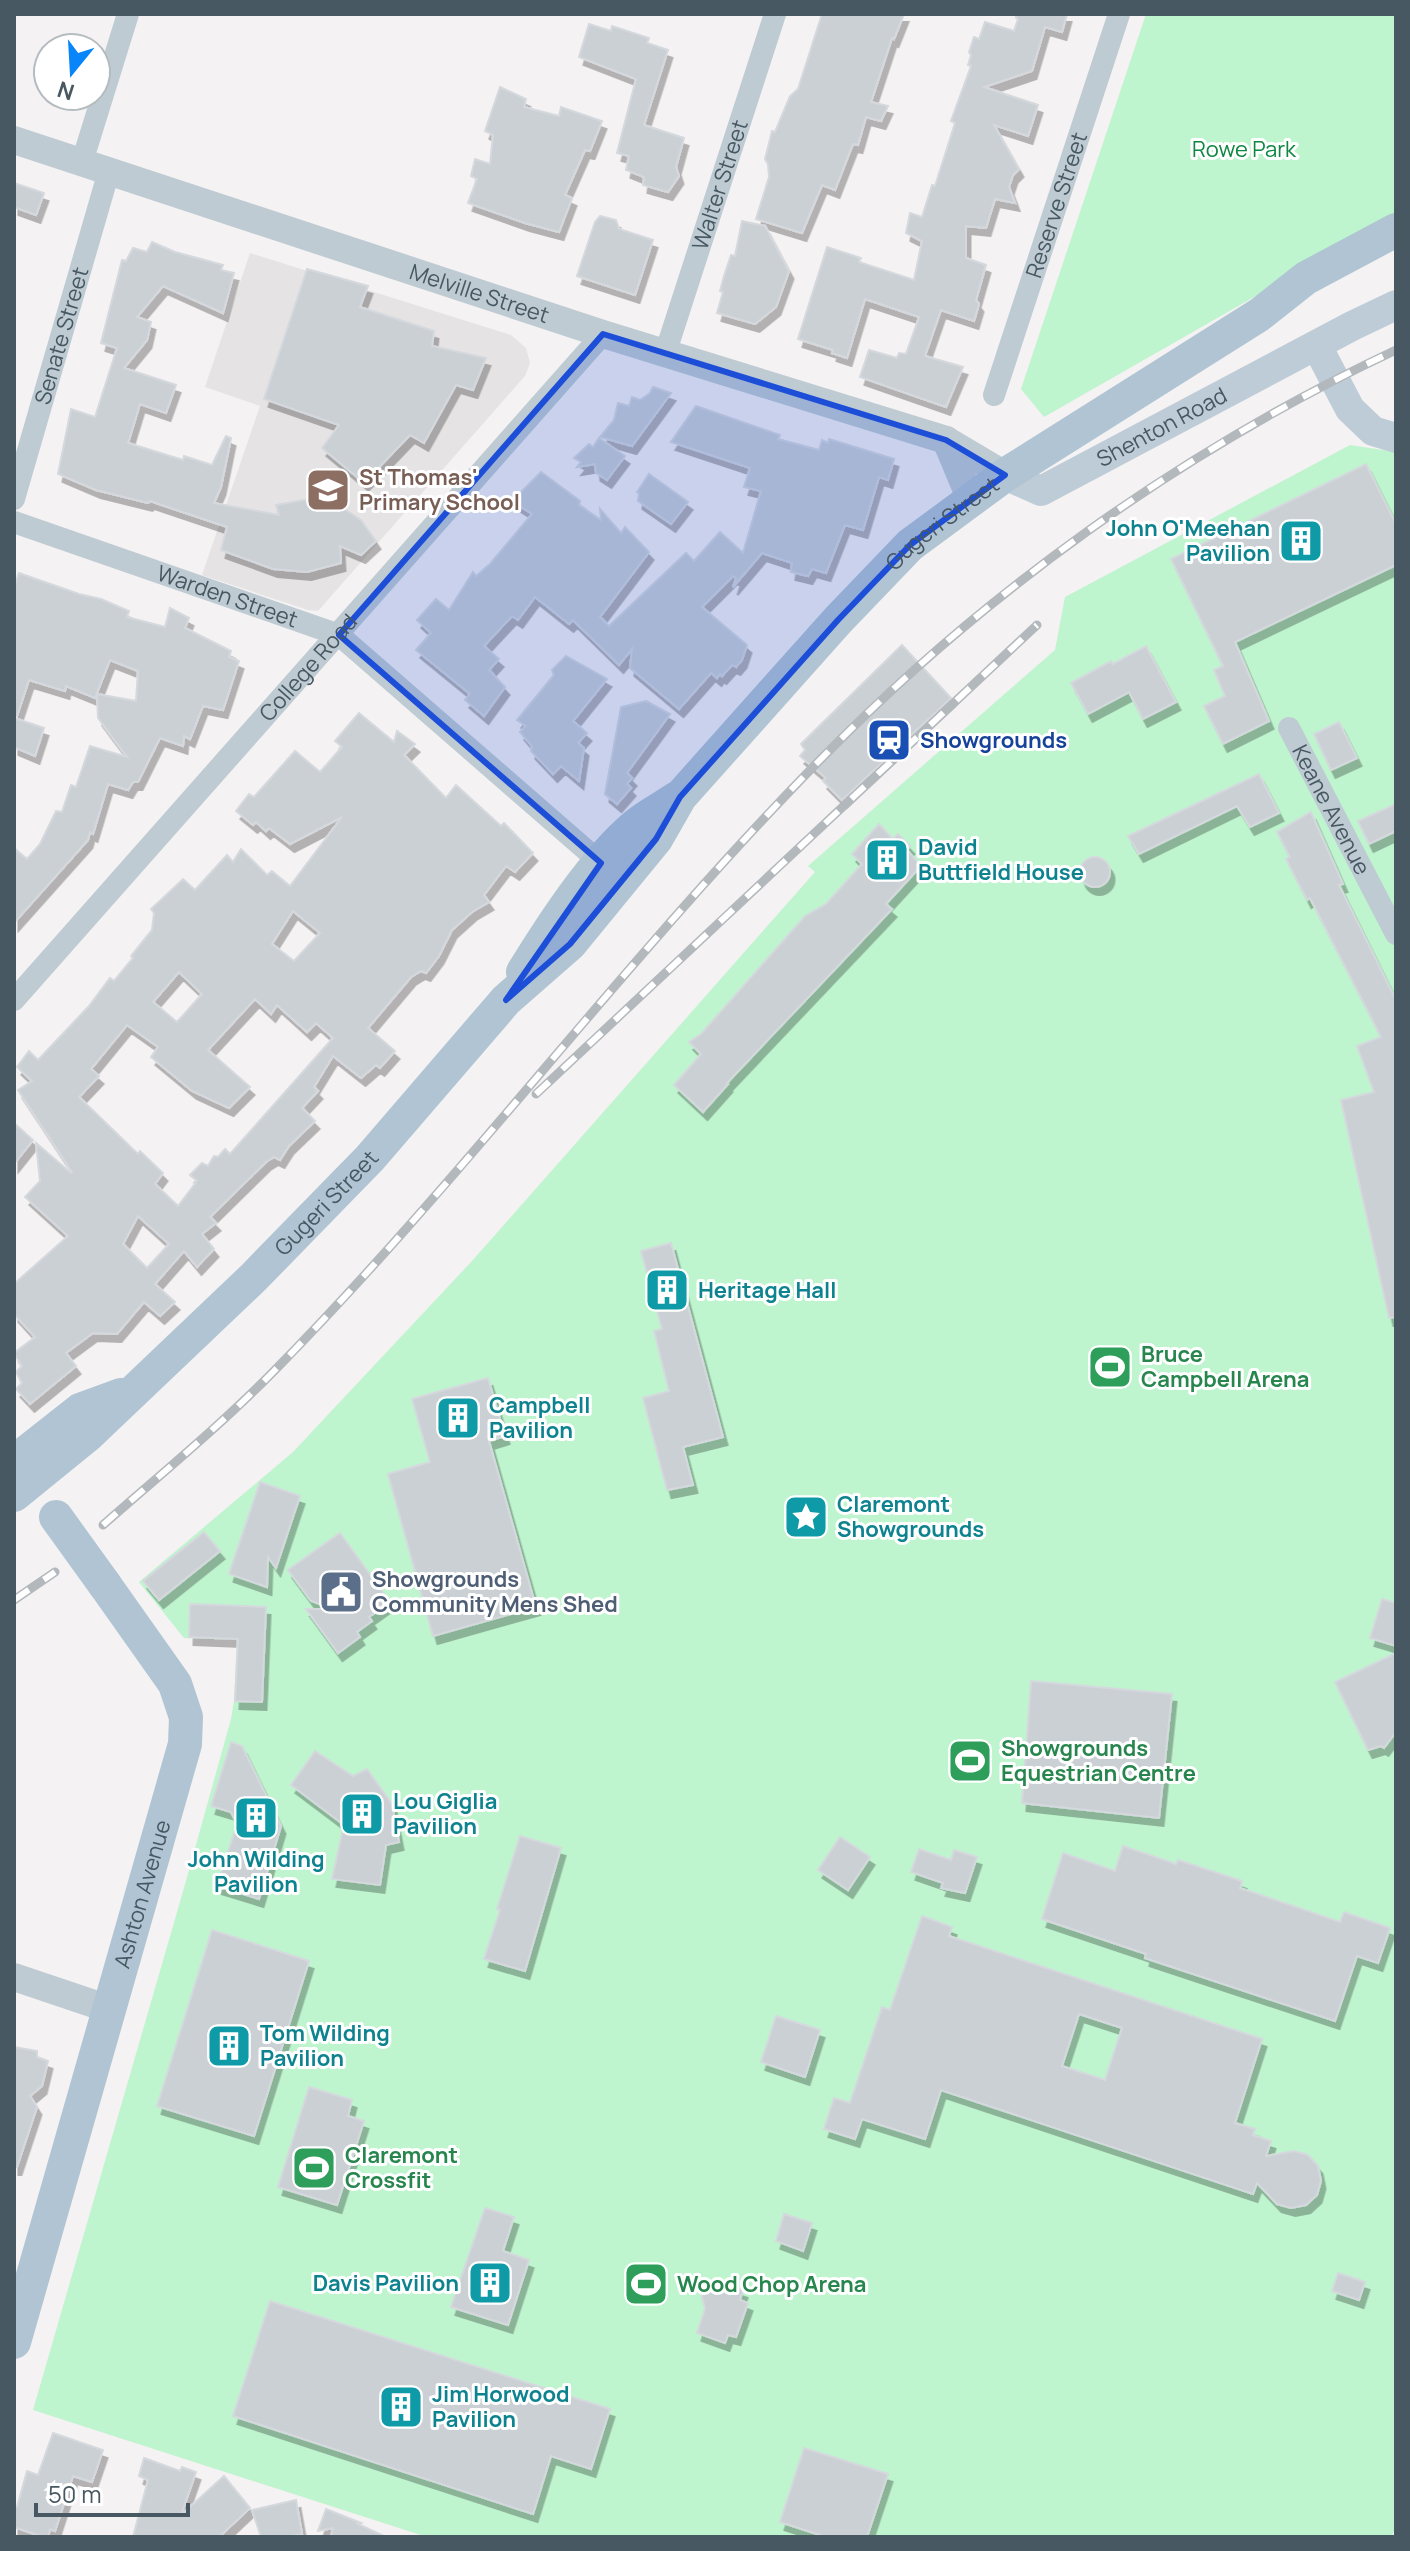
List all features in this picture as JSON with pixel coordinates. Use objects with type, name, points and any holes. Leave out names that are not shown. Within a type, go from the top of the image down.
[{"type":"main road","name":"Gugeri Street","points":[[18,1472],[80,1410],[133,1391],[253,1278],[370,1158],[506,1000],[570,944],[656,839],[680,797],[838,620],[910,545],[1005,475],[1259,315],[1306,278],[1396,230]]},
{"type":"main road","name":"Gugeri Street","points":[[1259,315],[1396,256]]},
{"type":"main road","name":"Shenton Road","points":[[1005,475],[1041,491],[1396,305]]},
{"type":"main road","points":[[1317,346],[1350,409],[1373,431],[1396,438]]},
{"type":"main road","points":[[1350,409],[1396,419]]},
{"type":"main road","name":"Gugeri Street","points":[[506,1000],[550,929],[601,863],[636,825],[680,797]]},
{"type":"main road","name":"Ashton Avenue","points":[[14,2342],[20,2302],[185,1744],[186,1717],[175,1684],[56,1517],[18,1472]]},
{"type":"street","points":[[82,162],[128,14]]},
{"type":"street","name":"Walter Street","points":[[665,354],[775,14]]},
{"type":"street","name":"Reserve Street","points":[[994,395],[1119,14]]},
{"type":"street","name":"Melville Street","points":[[14,140],[665,354],[946,440],[1005,475]]},
{"type":"street","name":"Senate Street","points":[[14,499],[109,171]]},
{"type":"street","name":"College Road","points":[[14,1000],[603,334]]},
{"type":"street","points":[[946,440],[971,500]]},
{"type":"street","name":"Warden Street","points":[[14,522],[339,635],[601,863]]},
{"type":"street","name":"Keane Avenue","points":[[1289,728],[1396,934]]},
{"type":"street","points":[[14,1977],[109,2009]]},
{"type":"highlighted area","points":[[603,334],[946,440],[1005,475],[910,545],[838,620],[680,797],[656,839],[570,944],[506,1000],[601,863],[339,635]]},
{"type":"shaded area","name":"St Thomas' Primary School","points":[[250,253],[511,335],[526,348],[530,363],[525,376],[318,611],[202,575],[260,406],[205,387]]},
{"type":"green space","name":"Rowe Park","points":[[1146,14],[1396,14],[1396,216],[1044,417],[1021,389]]},
{"type":"green space","name":"Claremont Showgrounds","points":[[1350,445],[1396,452],[1396,2524],[1392,2537],[427,2537],[33,2410],[184,1888],[234,1701],[237,1640],[184,1638],[139,1582],[293,1452],[472,1261],[815,872],[808,866],[1055,650],[1065,597]]},
{"type":"building","points":[[822,14],[904,14],[892,38],[871,102],[888,106],[881,121],[866,117],[858,145],[853,144],[835,190],[822,185],[802,233],[756,219],[769,177],[765,159],[772,131],[775,132],[790,96],[798,89]]},
{"type":"building","points":[[1016,14],[1067,14],[1062,32],[1045,27],[1032,71],[984,87],[1038,105],[1028,136],[994,125],[1019,169],[1009,187],[1015,203],[995,199],[986,228],[966,226],[966,258],[986,265],[976,300],[979,304],[974,321],[941,310],[925,356],[963,367],[946,407],[860,377],[869,350],[897,358],[899,353],[906,354],[919,317],[865,299],[847,358],[798,339],[827,247],[861,258],[859,262],[914,280],[922,241],[906,233],[910,213],[922,217],[932,185],[935,186],[955,123],[951,121],[971,66],[968,65],[969,52],[974,37],[979,39],[985,22],[1014,31],[1018,19]]},
{"type":"building","points":[[589,24],[611,31],[612,26],[649,38],[647,43],[668,50],[644,125],[684,138],[676,167],[679,176],[668,192],[643,185],[644,177],[626,170],[629,156],[617,153],[636,79],[579,57]]},
{"type":"building","points":[[500,87],[526,99],[524,107],[559,116],[561,107],[602,121],[590,151],[585,150],[565,195],[572,198],[559,232],[468,203],[477,179],[471,176],[475,159],[490,164],[493,135],[485,131]]},
{"type":"building","points":[[14,183],[44,193],[36,215],[14,207]]},
{"type":"building","points":[[600,216],[616,220],[619,229],[653,240],[635,295],[577,276],[595,222]]},
{"type":"building","points":[[742,221],[765,226],[789,271],[776,307],[755,324],[717,313],[724,276],[731,255],[735,256]]},
{"type":"building","points":[[152,242],[175,252],[223,265],[221,270],[234,273],[223,313],[163,286],[137,317],[151,322],[147,340],[124,368],[176,385],[166,413],[140,404],[128,443],[183,460],[184,456],[212,465],[226,436],[231,438],[221,487],[214,503],[279,515],[276,505],[325,496],[361,520],[376,541],[361,555],[340,546],[341,563],[307,572],[273,569],[221,550],[227,527],[150,501],[96,490],[58,474],[71,409],[95,417],[117,348],[101,343],[122,260],[126,261],[133,248],[147,252]]},
{"type":"building","points":[[307,269],[368,286],[360,307],[434,331],[432,346],[486,358],[473,390],[456,385],[424,443],[410,435],[364,483],[322,448],[339,425],[264,399]]},
{"type":"building","points":[[653,387],[671,393],[632,446],[600,437],[614,420],[618,403],[629,406],[632,397],[640,400]]},
{"type":"building","points":[[696,406],[780,435],[778,439],[819,450],[822,440],[828,443],[829,439],[894,459],[888,480],[879,477],[863,530],[845,525],[826,573],[812,569],[808,576],[791,572],[792,563],[762,553],[733,587],[736,578],[733,576],[702,607],[747,645],[742,660],[722,676],[720,674],[717,678],[711,673],[679,709],[630,668],[632,649],[619,665],[573,620],[569,624],[535,597],[518,620],[512,616],[484,646],[499,659],[489,670],[505,687],[484,716],[465,700],[470,694],[416,650],[431,633],[417,620],[436,599],[449,610],[473,572],[476,576],[490,564],[532,514],[512,501],[541,472],[601,520],[600,509],[621,533],[625,527],[649,552],[600,617],[609,626],[686,553],[694,561],[720,532],[743,553],[761,491],[744,487],[750,468],[671,442]]},
{"type":"building","points":[[599,438],[625,456],[607,480],[596,473],[595,464],[577,467],[581,462],[574,458],[589,444],[593,447]]},
{"type":"building","name":"John O'Meehan Pavilion","points":[[1366,464],[1396,524],[1396,565],[1235,642],[1269,721],[1223,744],[1204,706],[1225,696],[1214,670],[1223,666],[1171,559]]},
{"type":"building","points":[[649,474],[688,502],[671,524],[638,501],[637,492]]},
{"type":"building","points":[[19,573],[101,599],[129,611],[127,617],[165,627],[170,608],[189,618],[185,628],[231,651],[229,657],[239,661],[223,710],[203,706],[190,739],[184,736],[183,746],[160,738],[138,782],[133,782],[128,790],[108,784],[93,834],[90,832],[88,840],[14,923],[14,848],[27,859],[40,844],[56,811],[62,812],[71,785],[76,787],[90,746],[127,757],[98,718],[97,694],[136,701],[138,671],[110,660],[95,698],[66,686],[65,691],[29,680],[17,716],[14,715],[14,587]]},
{"type":"building","points":[[902,645],[951,698],[842,800],[823,781],[826,778],[800,756],[805,750],[801,744]]},
{"type":"building","points":[[1146,646],[1176,702],[1143,719],[1129,692],[1088,714],[1071,683]]},
{"type":"building","points":[[566,656],[607,679],[573,721],[587,733],[578,743],[584,748],[579,781],[561,766],[553,774],[531,751],[532,746],[520,732],[526,726],[517,720],[554,675],[552,670]]},
{"type":"building","points":[[646,701],[670,714],[627,773],[632,778],[627,784],[631,788],[617,804],[605,794],[621,707]]},
{"type":"building","points":[[359,713],[394,742],[397,731],[415,744],[404,755],[446,798],[456,785],[501,826],[504,823],[533,853],[515,872],[506,866],[484,895],[489,902],[452,930],[426,973],[421,971],[411,977],[368,1028],[395,1051],[380,1068],[376,1065],[361,1078],[333,1056],[314,1087],[318,1091],[302,1108],[315,1121],[289,1146],[280,1160],[274,1157],[266,1162],[210,1217],[216,1223],[202,1234],[214,1249],[197,1267],[184,1251],[155,1284],[175,1302],[160,1316],[144,1302],[117,1334],[93,1333],[66,1353],[76,1366],[30,1404],[16,1389],[22,1383],[16,1372],[22,1366],[14,1353],[35,1337],[14,1314],[14,1284],[68,1236],[25,1197],[40,1181],[36,1143],[72,1172],[18,1090],[32,1081],[17,1067],[29,1051],[38,1060],[89,1006],[110,978],[114,981],[152,930],[154,913],[151,909],[183,879],[195,890],[227,855],[233,862],[241,849],[267,875],[272,871],[290,886],[342,817],[290,844],[269,828],[266,831],[256,822],[253,825],[236,811],[249,794],[254,797],[295,751],[320,772],[342,747],[335,741]],"holes":[[[293,911],[320,933],[294,961],[272,944]],[[179,972],[202,994],[177,1022],[153,1002]],[[255,999],[271,1014],[277,1005],[307,1032],[316,1023],[333,1038],[230,1154],[225,1149],[218,1157],[214,1156],[208,1166],[202,1163],[190,1175],[197,1181],[178,1206],[155,1184],[163,1173],[140,1151],[138,1154],[79,1097],[99,1076],[91,1069],[127,1025],[158,1047],[151,1057],[192,1091],[229,1108],[250,1087],[208,1050]],[[138,1216],[169,1244],[147,1268],[123,1244]]]},
{"type":"building","points":[[14,718],[44,728],[35,756],[14,747]]},
{"type":"building","points":[[1339,722],[1357,758],[1331,770],[1314,734]]},
{"type":"building","points":[[1259,774],[1279,813],[1250,827],[1237,806],[1139,854],[1128,836]]},
{"type":"building","points":[[1396,804],[1396,831],[1369,844],[1358,821]]},
{"type":"building","points":[[1311,812],[1343,884],[1339,885],[1396,1000],[1396,1317],[1389,1318],[1341,1100],[1374,1092],[1357,1046],[1381,1037],[1310,898],[1307,900],[1286,859],[1290,857],[1277,832]]},
{"type":"building","points":[[879,824],[893,839],[898,834],[910,846],[907,850],[921,866],[886,904],[892,909],[703,1112],[674,1085],[701,1054],[689,1042],[701,1034],[805,916],[826,904],[862,864],[852,854]]},
{"type":"building","points":[[1095,857],[1105,862],[1110,872],[1105,882],[1095,887],[1085,882],[1080,872],[1085,862]]},
{"type":"building","points":[[14,1123],[33,1140],[14,1164]]},
{"type":"building","points":[[671,1243],[723,1437],[683,1447],[693,1485],[667,1490],[643,1398],[669,1391],[654,1331],[662,1329],[641,1251]]},
{"type":"building","points":[[488,1378],[505,1436],[489,1441],[536,1607],[433,1636],[388,1474],[430,1462],[412,1399]]},
{"type":"building","points":[[260,1482],[300,1496],[276,1568],[268,1557],[267,1587],[229,1574]]},
{"type":"building","points":[[204,1532],[220,1551],[159,1600],[143,1581]]},
{"type":"building","points":[[340,1533],[390,1602],[369,1617],[372,1621],[357,1632],[360,1637],[338,1653],[306,1609],[334,1609],[311,1601],[288,1570]]},
{"type":"building","points":[[1382,1599],[1396,1603],[1396,1646],[1370,1638]]},
{"type":"building","points":[[190,1604],[266,1607],[262,1702],[235,1701],[238,1639],[189,1637]]},
{"type":"building","points":[[1396,1653],[1396,1732],[1384,1748],[1368,1750],[1335,1682]]},
{"type":"building","points":[[1031,1681],[1172,1694],[1159,1818],[1022,1803]]},
{"type":"building","name":"John Wilding Pavilion","points":[[231,1742],[242,1746],[281,1826],[259,1899],[217,1886],[237,1824],[231,1812],[211,1806]]},
{"type":"building","name":"Lou Giglia Pavilion","points":[[315,1751],[353,1776],[367,1769],[392,1804],[399,1842],[386,1845],[380,1885],[332,1879],[344,1825],[291,1785]]},
{"type":"building","points":[[520,1836],[561,1848],[525,1971],[484,1959]]},
{"type":"building","points":[[840,1837],[870,1857],[848,1890],[818,1870]]},
{"type":"building","points":[[1123,1846],[1242,1881],[1240,1888],[1340,1922],[1344,1912],[1390,1928],[1378,1963],[1357,1956],[1335,2021],[1145,1958],[1146,1954],[1042,1919],[1063,1853],[1115,1871]]},
{"type":"building","points":[[919,1849],[951,1860],[954,1850],[977,1857],[965,1893],[941,1888],[943,1883],[911,1872]]},
{"type":"building","points":[[922,1916],[952,1927],[949,1936],[1262,2039],[1235,2123],[1255,2129],[1253,2135],[1271,2141],[1266,2156],[1294,2151],[1308,2155],[1318,2166],[1321,2181],[1317,2195],[1306,2205],[1291,2208],[1277,2204],[1257,2183],[1253,2194],[941,2090],[925,2139],[862,2119],[855,2139],[824,2129],[834,2098],[850,2103],[882,2007],[890,2010]],"holes":[[[1079,2014],[1122,2028],[1105,2080],[1062,2066]]]},
{"type":"building","name":"Tom Wilding Pavilion","points":[[212,1930],[309,1961],[254,2136],[157,2106]]},
{"type":"building","points":[[776,2016],[820,2030],[805,2077],[761,2062]]},
{"type":"building","points":[[14,2047],[37,2051],[37,2057],[48,2061],[42,2086],[30,2096],[37,2107],[17,2167],[14,2167]]},
{"type":"building","points":[[309,2087],[352,2100],[348,2116],[364,2121],[337,2205],[278,2187]]},
{"type":"building","name":"Davis Pavilion","points":[[485,2208],[514,2217],[503,2251],[529,2260],[508,2325],[451,2307]]},
{"type":"building","points":[[784,2214],[812,2223],[803,2251],[776,2241]]},
{"type":"building","points":[[1338,2273],[1365,2282],[1359,2300],[1332,2291]]},
{"type":"building","points":[[714,2280],[743,2290],[740,2300],[748,2303],[736,2337],[728,2335],[725,2343],[697,2333],[705,2309],[699,2284]]},
{"type":"building","name":"Jim Horwood Pavilion","points":[[270,2301],[610,2409],[591,2469],[551,2456],[533,2514],[233,2416]]},
{"type":"building","points":[[53,2433],[103,2450],[92,2482],[73,2476],[55,2531],[50,2529],[48,2537],[43,2537],[14,2527],[14,2507],[17,2507],[27,2471],[38,2475]]},
{"type":"building","points":[[804,2448],[888,2474],[867,2537],[826,2537],[780,2522]]},
{"type":"building","points":[[144,2458],[180,2471],[182,2467],[196,2472],[181,2515],[224,2476],[250,2508],[219,2537],[133,2537],[148,2480],[139,2476]]},
{"type":"building","points":[[296,2500],[302,2534],[261,2537],[252,2510]]},
{"type":"building","points":[[326,2509],[386,2537],[331,2537],[333,2528],[318,2531]]},
{"type":"railway","points":[[103,1525],[190,1450],[274,1371],[412,1222],[746,838],[816,764],[946,642],[1088,531],[1162,481],[1238,433],[1396,350]]},
{"type":"railway","points":[[536,1094],[1037,625]]},
{"type":"railway","points":[[14,1600],[55,1572]]},
{"type":"place","name":"St Thomas' Primary School","points":[[328,490]]},
{"type":"place","name":"John O'Meehan Pavilion","points":[[1301,541]]},
{"type":"place","name":"Showgrounds","points":[[889,740]]},
{"type":"place","name":"David Buttfield House","points":[[887,860]]},
{"type":"place","name":"Heritage Hall","points":[[667,1290]]},
{"type":"place","name":"Bruce Campbell Arena","points":[[1110,1367]]},
{"type":"place","name":"Campbell Pavilion","points":[[458,1418]]},
{"type":"place","name":"Claremont Showgrounds","points":[[806,1517]]},
{"type":"place","name":"Showgrounds Community Mens Shed","points":[[341,1592]]},
{"type":"place","name":"Showgrounds Equestrian Centre","points":[[970,1761]]},
{"type":"place","name":"Lou Giglia Pavilion","points":[[362,1814]]},
{"type":"place","name":"John Wilding Pavilion","points":[[256,1818]]},
{"type":"place","name":"Tom Wilding Pavilion","points":[[229,2046]]},
{"type":"place","name":"Claremont Crossfit","points":[[314,2168]]},
{"type":"place","name":"Davis Pavilion","points":[[490,2283]]},
{"type":"place","name":"Wood Chop Arena","points":[[646,2284]]},
{"type":"place","name":"Jim Horwood Pavilion","points":[[401,2407]]}]
